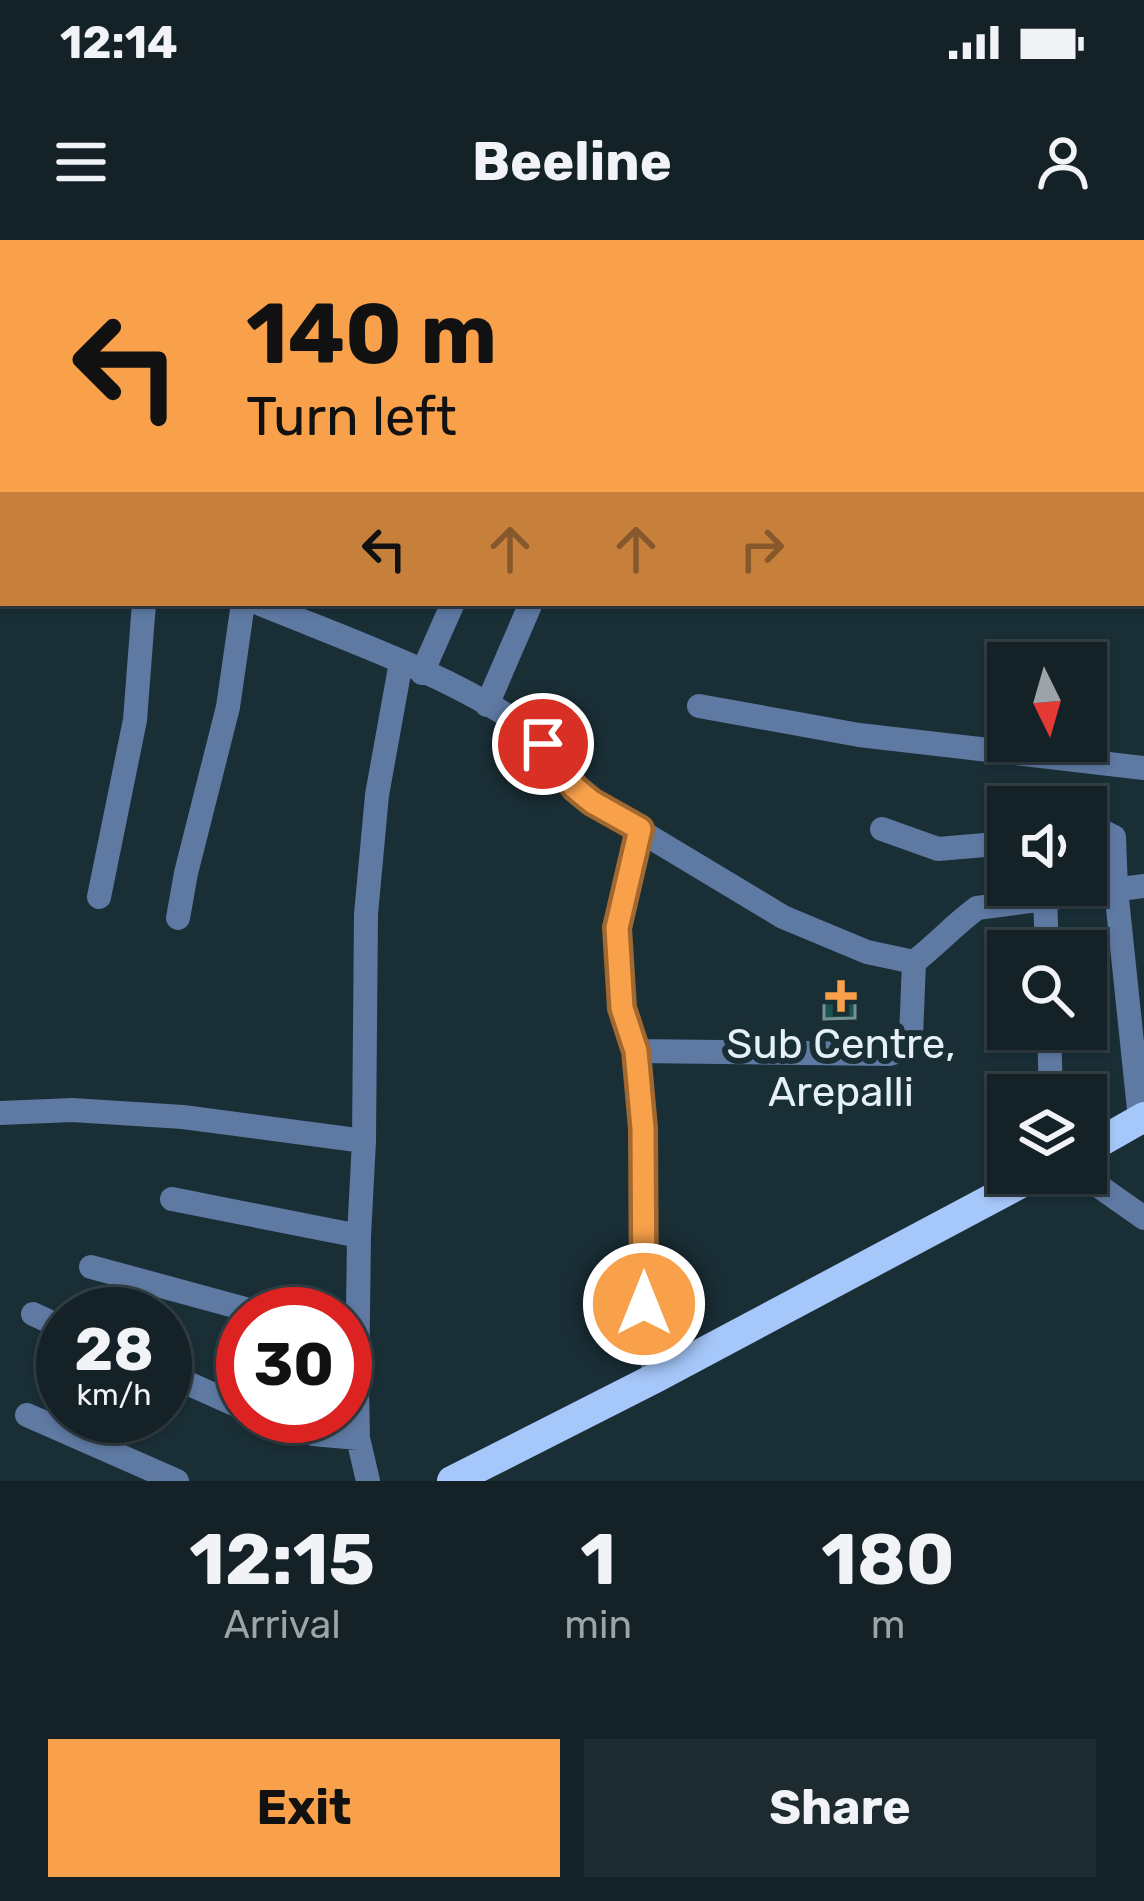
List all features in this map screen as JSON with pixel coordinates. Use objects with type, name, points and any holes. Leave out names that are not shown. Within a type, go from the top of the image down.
[{"type":"main road","points":[[1107,1138],[1142,1118]]},
{"type":"main road","points":[[452,1481],[1001,1194]]},
{"type":"street","points":[[99,897],[135,720],[144,606]]},
{"type":"street","points":[[178,918],[228,707],[243,606]]},
{"type":"street","points":[[265,606],[487,705],[533,734],[575,788],[592,802],[783,917],[867,952],[914,962],[956,923],[977,908],[989,906]]},
{"type":"street","points":[[354,1287],[364,1141],[367,914],[377,795],[412,668],[451,606]]},
{"type":"street","points":[[487,705],[530,606]]},
{"type":"street","points":[[699,706],[859,734],[1144,768]]},
{"type":"street","points":[[640,829],[617,928],[622,1008],[636,1051],[643,1128],[644,1304],[655,1378]]},
{"type":"street","points":[[882,829],[938,849],[987,845]]},
{"type":"street","points":[[1107,834],[1114,837],[1142,1118]]},
{"type":"street","points":[[1107,890],[1144,886]]},
{"type":"street","points":[[636,1051],[890,1054],[904,1049],[911,1037],[914,962]]},
{"type":"street","points":[[0,1113],[72,1110],[183,1117],[364,1141]]},
{"type":"street","points":[[1107,1192],[1144,1219]]},
{"type":"street","points":[[172,1199],[359,1236]]},
{"type":"street","points":[[91,1268],[216,1301]]},
{"type":"street","points":[[27,1415],[177,1481]]},
{"type":"street","points":[[359,1443],[368,1481]]},
{"type":"building","points":[[824,992],[855,992],[855,1018],[824,1019]]},
{"type":"place","name":"Sub Centre, Arepalli","points":[[841,996]]},
{"type":"route","points":[[543,744],[575,788],[640,829],[617,928],[622,1008],[636,1051],[643,1128],[644,1304]]}]
